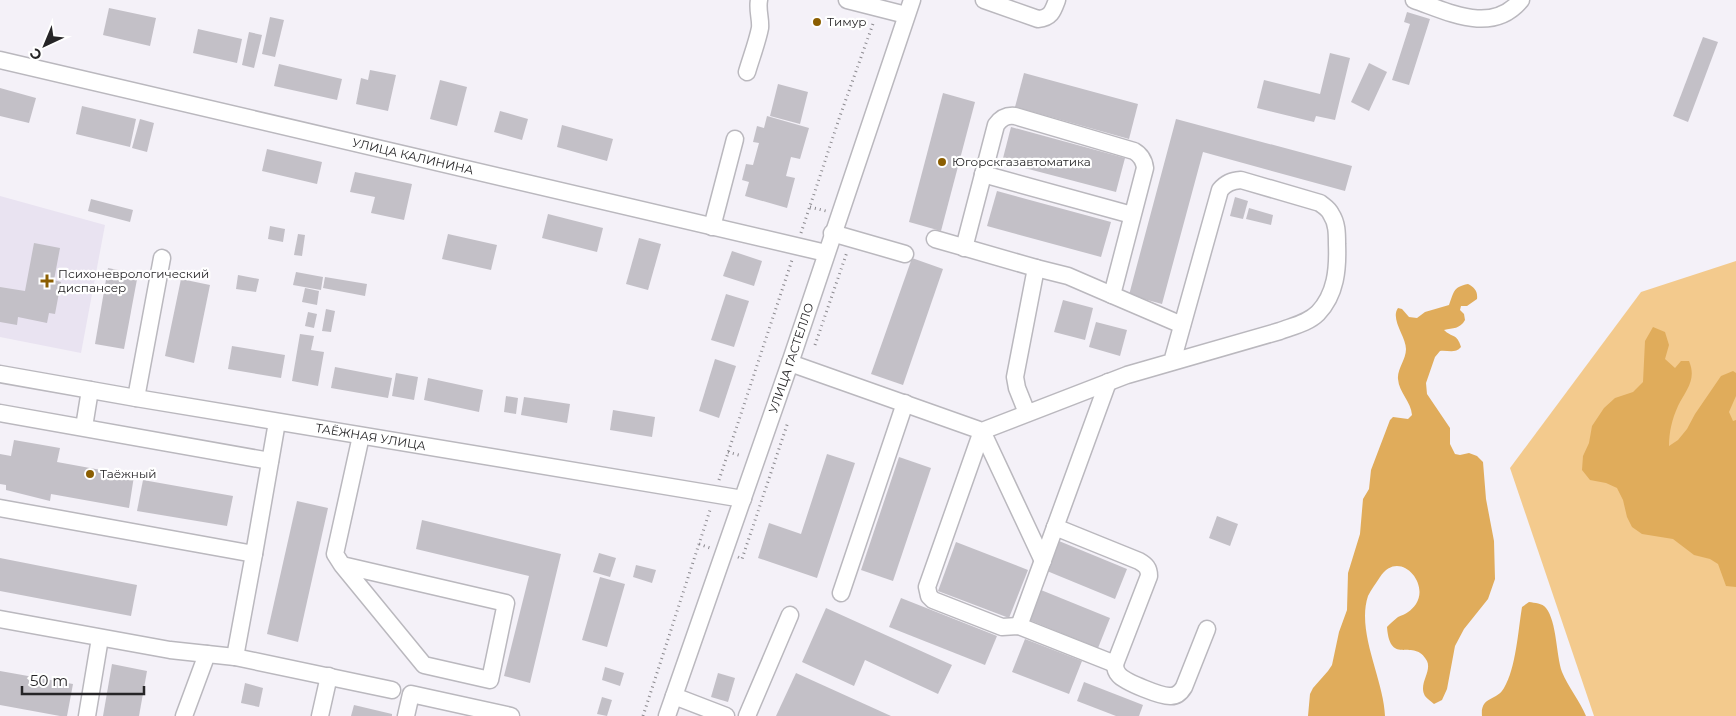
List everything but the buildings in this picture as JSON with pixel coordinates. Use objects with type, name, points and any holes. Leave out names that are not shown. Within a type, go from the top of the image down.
[{"type":"street","points":[[747,72],[760,29],[759,0]]},
{"type":"street","points":[[847,0],[878,8],[909,8]]},
{"type":"street","points":[[984,0],[1038,19],[1050,16],[1057,0]]},
{"type":"street","points":[[1414,0],[1467,18],[1482,20],[1502,16],[1517,6],[1521,0]]},
{"type":"street","name":"УЛИЦА ГАСТЕЛЛО","points":[[668,716],[790,363],[909,8]]},
{"type":"street","name":"УЛИЦА КАЛИНИНА","points":[[0,60],[826,253]]},
{"type":"street","points":[[964,248],[996,125],[1000,119],[1015,116],[1134,151],[1140,154],[1144,161],[1144,168],[1112,294]]},
{"type":"street","points":[[712,227],[735,139]]},
{"type":"street","points":[[983,174],[1132,215]]},
{"type":"street","points":[[790,363],[982,431],[1108,382],[1303,323],[1317,314],[1326,302],[1333,287],[1338,268],[1337,229],[1328,209],[1320,203],[1241,180],[1232,181],[1225,185],[1220,190],[1172,362]]},
{"type":"street","points":[[832,233],[905,254]]},
{"type":"street","points":[[935,239],[1068,276],[1182,325]]},
{"type":"street","points":[[136,398],[162,258]]},
{"type":"street","points":[[1027,414],[1015,377],[1036,268]]},
{"type":"street","name":"ТАЁЖНАЯ УЛИЦА","points":[[0,374],[743,499]]},
{"type":"street","points":[[1019,626],[1108,382]]},
{"type":"street","points":[[84,427],[90,390]]},
{"type":"street","points":[[841,593],[904,403]]},
{"type":"street","points":[[0,413],[270,461]]},
{"type":"street","points":[[235,657],[277,422]]},
{"type":"street","points":[[982,431],[1043,561]]},
{"type":"street","points":[[982,431],[927,587],[927,592],[933,600],[1002,627],[1019,626],[1115,664]]},
{"type":"street","points":[[342,565],[506,604],[490,680],[424,665],[342,565],[335,554],[361,436]]},
{"type":"street","points":[[0,508],[254,554]]},
{"type":"street","points":[[1055,527],[1139,561],[1146,565],[1149,570],[1149,576],[1115,664],[1116,670],[1125,681],[1165,696],[1173,696],[1180,693],[1207,629]]},
{"type":"street","points":[[748,716],[790,615]]},
{"type":"street","points":[[0,619],[100,638],[235,657],[392,690]]},
{"type":"street","points":[[87,716],[100,638]]},
{"type":"street","points":[[184,716],[207,654]]},
{"type":"street","points":[[320,716],[329,676]]},
{"type":"street","points":[[406,716],[411,694],[468,711],[510,716]]},
{"type":"street","points":[[674,696],[726,716]]},
{"type":"path","points":[[643,716],[714,494],[878,8]]},
{"type":"shaded area","name":"Психоневрологический диспансер","points":[[0,196],[105,225],[81,353],[0,337]]},
{"type":"shaded area","points":[[1736,261],[1736,716],[1594,716],[1510,468],[1641,292]]},
{"type":"shaded area","points":[[1468,284],[1475,290],[1477,299],[1467,306],[1461,306],[1460,310],[1464,314],[1465,320],[1461,325],[1444,330],[1456,338],[1461,347],[1454,351],[1440,351],[1435,357],[1426,383],[1427,394],[1450,428],[1450,444],[1455,454],[1469,453],[1477,456],[1483,462],[1486,499],[1494,541],[1495,579],[1488,599],[1464,629],[1455,646],[1447,689],[1442,700],[1434,704],[1423,692],[1428,669],[1427,661],[1422,654],[1416,651],[1398,649],[1393,646],[1389,639],[1387,627],[1416,604],[1419,596],[1419,587],[1416,579],[1403,567],[1396,566],[1388,569],[1380,577],[1369,594],[1365,610],[1365,625],[1385,716],[1308,716],[1310,694],[1332,665],[1339,632],[1347,610],[1348,573],[1360,534],[1363,499],[1369,489],[1371,470],[1390,420],[1393,417],[1408,419],[1412,415],[1410,405],[1400,389],[1398,379],[1406,349],[1397,323],[1396,312],[1398,308],[1402,309],[1409,317],[1417,318],[1425,312],[1449,305],[1453,293],[1463,285]]},
{"type":"shaded area","points":[[1653,327],[1665,332],[1669,345],[1665,359],[1675,368],[1681,361],[1689,361],[1692,374],[1690,385],[1678,406],[1673,421],[1669,446],[1678,440],[1687,429],[1721,376],[1733,371],[1736,373],[1736,396],[1729,412],[1733,421],[1736,420],[1736,587],[1726,586],[1718,564],[1710,559],[1694,555],[1673,539],[1642,534],[1632,527],[1617,488],[1606,483],[1590,480],[1582,470],[1583,456],[1589,443],[1592,426],[1604,408],[1615,398],[1633,392],[1643,382],[1645,341]]},
{"type":"shaded area","points":[[1529,602],[1542,605],[1550,614],[1562,672],[1586,716],[1482,716],[1482,710],[1486,702],[1501,692],[1508,680],[1514,660],[1522,607]]},
{"type":"place","name":"Тимур","points":[[817,22]]},
{"type":"place","name":"Югорскгазавтоматика","points":[[942,162]]},
{"type":"place","name":"Психоневрологический диспансер","points":[[47,281]]},
{"type":"place","name":"Таёжный","points":[[90,474]]}]
